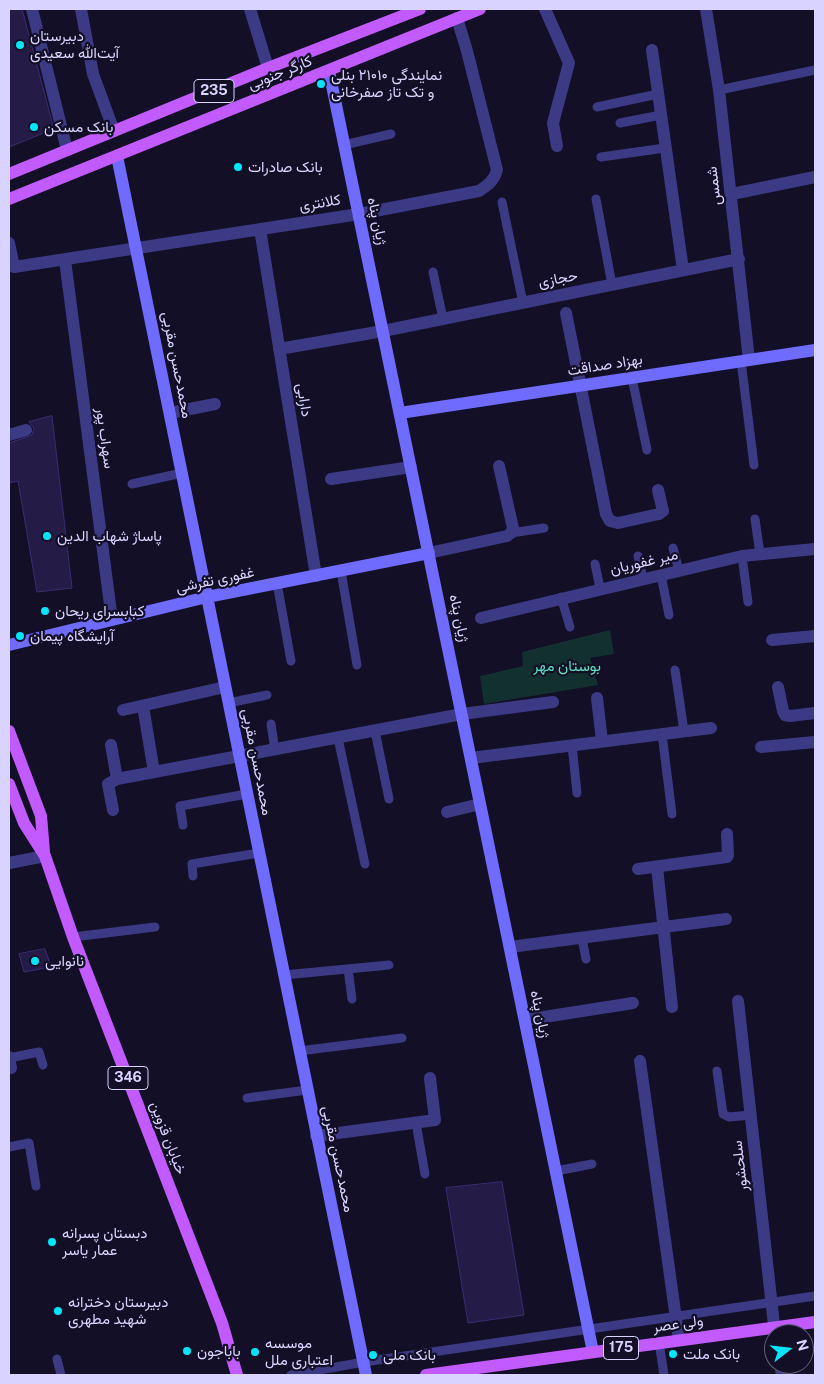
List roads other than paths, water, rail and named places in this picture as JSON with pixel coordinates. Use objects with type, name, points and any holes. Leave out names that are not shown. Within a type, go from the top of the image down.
[{"type":"main road","name":"کارگر جنوبی","points":[[9,174],[268,68],[420,9]]},
{"type":"main road","name":"کارگر جنوبی","points":[[9,199],[480,9]]},
{"type":"main road","name":"خیابان قزوین","points":[[9,731],[41,816],[45,856],[73,937],[222,1323],[237,1375]]},
{"type":"main road","name":"خیابان قزوین","points":[[9,784],[24,823],[45,856]]},
{"type":"main road","name":"ولی عصر","points":[[426,1375],[659,1342],[764,1332]]},
{"type":"street","points":[[32,9],[67,150]]},
{"type":"street","points":[[80,9],[93,74],[114,131]]},
{"type":"street","points":[[250,9],[268,68]]},
{"type":"street","points":[[545,9],[569,63],[553,124],[557,146]]},
{"type":"street","name":"شمس","points":[[706,9],[719,90],[732,194],[739,259],[745,361]]},
{"type":"street","name":"کلانتری","points":[[9,244],[14,267],[359,214],[479,191],[488,186],[497,170],[457,18]]},
{"type":"street","points":[[652,50],[683,270]]},
{"type":"street","name":"ژیان پناه","points":[[329,71],[593,1352]]},
{"type":"street","name":"محمدحسن مقربی","points":[[117,156],[366,1375]]},
{"type":"street","points":[[732,194],[815,177]]},
{"type":"street","name":"دارابی","points":[[260,229],[316,576]]},
{"type":"street","name":"حجازی","points":[[279,349],[383,331],[739,259]]},
{"type":"street","name":"سهراب پور","points":[[65,260],[112,620]]},
{"type":"street","points":[[566,313],[606,514],[610,521],[618,523],[659,514],[663,511],[663,506],[658,490]]},
{"type":"street","name":"بهزاد صداقت","points":[[400,413],[815,350]]},
{"type":"street","points":[[170,413],[215,404]]},
{"type":"street","points":[[9,435],[26,430]]},
{"type":"street","points":[[332,479],[411,466]]},
{"type":"street","points":[[429,553],[507,536],[511,533],[513,528],[499,466]]},
{"type":"street","name":"میر غفوریان","points":[[481,618],[600,588],[742,556],[815,549]]},
{"type":"street","name":"غفوری تفرشی","points":[[9,645],[207,598],[429,553]]},
{"type":"street","points":[[772,640],[815,636]]},
{"type":"street","points":[[123,710],[225,687]]},
{"type":"street","points":[[778,687],[785,714],[790,716],[815,713]]},
{"type":"street","points":[[598,698],[602,741]]},
{"type":"street","points":[[113,810],[108,784],[116,779],[462,714],[553,702]]},
{"type":"street","points":[[143,706],[154,772]]},
{"type":"street","points":[[471,758],[711,728]]},
{"type":"street","points":[[761,747],[815,742]]},
{"type":"street","points":[[111,745],[116,779]]},
{"type":"street","points":[[447,812],[480,804]]},
{"type":"street","points":[[638,869],[727,857],[726,834]]},
{"type":"street","points":[[9,863],[45,856]]},
{"type":"street","points":[[657,867],[672,1007]]},
{"type":"street","points":[[510,947],[726,919]]},
{"type":"street","name":"سلحشور","points":[[738,1001],[774,1324]]},
{"type":"street","points":[[525,1020],[633,1003]]},
{"type":"street","points":[[640,1061],[679,1340]]},
{"type":"street","points":[[316,1136],[435,1120],[430,1078]]},
{"type":"lane","points":[[719,90],[815,70]]},
{"type":"lane","points":[[597,106],[658,94]]},
{"type":"lane","points":[[620,123],[661,115]]},
{"type":"lane","points":[[344,145],[391,134]]},
{"type":"lane","points":[[601,157],[666,148]]},
{"type":"lane","points":[[596,199],[612,285]]},
{"type":"lane","points":[[502,202],[523,303]]},
{"type":"lane","points":[[432,272],[443,319]]},
{"type":"lane","points":[[745,361],[754,465]]},
{"type":"lane","points":[[632,378],[647,450]]},
{"type":"lane","points":[[132,484],[182,473]]},
{"type":"lane","points":[[755,519],[760,554]]},
{"type":"lane","points":[[511,533],[544,528]]},
{"type":"lane","points":[[673,548],[679,570]]},
{"type":"lane","points":[[638,556],[643,579]]},
{"type":"lane","points":[[742,556],[748,602]]},
{"type":"lane","points":[[595,564],[600,588]]},
{"type":"lane","points":[[341,571],[357,665]]},
{"type":"lane","points":[[661,574],[669,615]]},
{"type":"lane","points":[[277,583],[291,661]]},
{"type":"lane","points":[[561,598],[570,627]]},
{"type":"lane","points":[[675,670],[684,731]]},
{"type":"lane","points":[[228,703],[267,695]]},
{"type":"lane","points":[[271,724],[275,750]]},
{"type":"lane","points":[[375,731],[389,799]]},
{"type":"lane","points":[[662,734],[672,814]]},
{"type":"lane","points":[[338,738],[365,864]]},
{"type":"lane","points":[[572,745],[577,793]]},
{"type":"lane","points":[[183,825],[180,806],[247,794]]},
{"type":"lane","points":[[194,876],[192,864],[259,853]]},
{"type":"lane","points":[[73,937],[155,927]]},
{"type":"lane","points":[[582,938],[586,959]]},
{"type":"lane","points":[[284,975],[390,965]]},
{"type":"lane","points":[[348,969],[352,999]]},
{"type":"lane","points":[[299,1051],[402,1038]]},
{"type":"lane","points":[[10,1061],[39,1052],[43,1065]]},
{"type":"lane","points":[[717,1071],[723,1114],[729,1118],[751,1115]]},
{"type":"lane","points":[[247,1098],[307,1090]]},
{"type":"lane","points":[[416,1123],[425,1174]]},
{"type":"lane","points":[[9,1147],[28,1143],[36,1186]]},
{"type":"lane","points":[[556,1171],[592,1164]]},
{"type":"lane","points":[[291,1375],[588,1328],[815,1296]]},
{"type":"lane","points":[[659,1342],[664,1375]]},
{"type":"lane","points":[[57,1359],[61,1375]]},
{"type":"place","name":"دبیرستان آیت‌الله سعیدی","points":[[20,45]]},
{"type":"place","name":"نمایندگی ۲۱۰۱۰ بنلی و تک تاز صفرخانی","points":[[321,84]]},
{"type":"place","name":"بانک مسکن","points":[[34,127]]},
{"type":"place","name":"بانک صادرات","points":[[238,167]]},
{"type":"place","name":"پاساژ شهاب الدین","points":[[47,536]]},
{"type":"place","name":"کبابسرای ریحان","points":[[45,611]]},
{"type":"place","name":"آرایشگاه پیمان","points":[[20,636]]},
{"type":"place","name":"نانوایی","points":[[35,961]]},
{"type":"place","name":"دبستان پسرانه عمار یاسر","points":[[52,1242]]},
{"type":"place","name":"دبیرستان دخترانه شهید مطهری","points":[[58,1311]]},
{"type":"place","name":"باباجون","points":[[187,1351]]},
{"type":"place","name":"موسسه اعتباری ملل","points":[[255,1352]]},
{"type":"place","name":"بانک ملت","points":[[673,1354]]},
{"type":"place","name":"بانک ملی","points":[[373,1355]]},
{"type":"park label","name":"بوستان مهر","points":[[567,666]]}]
